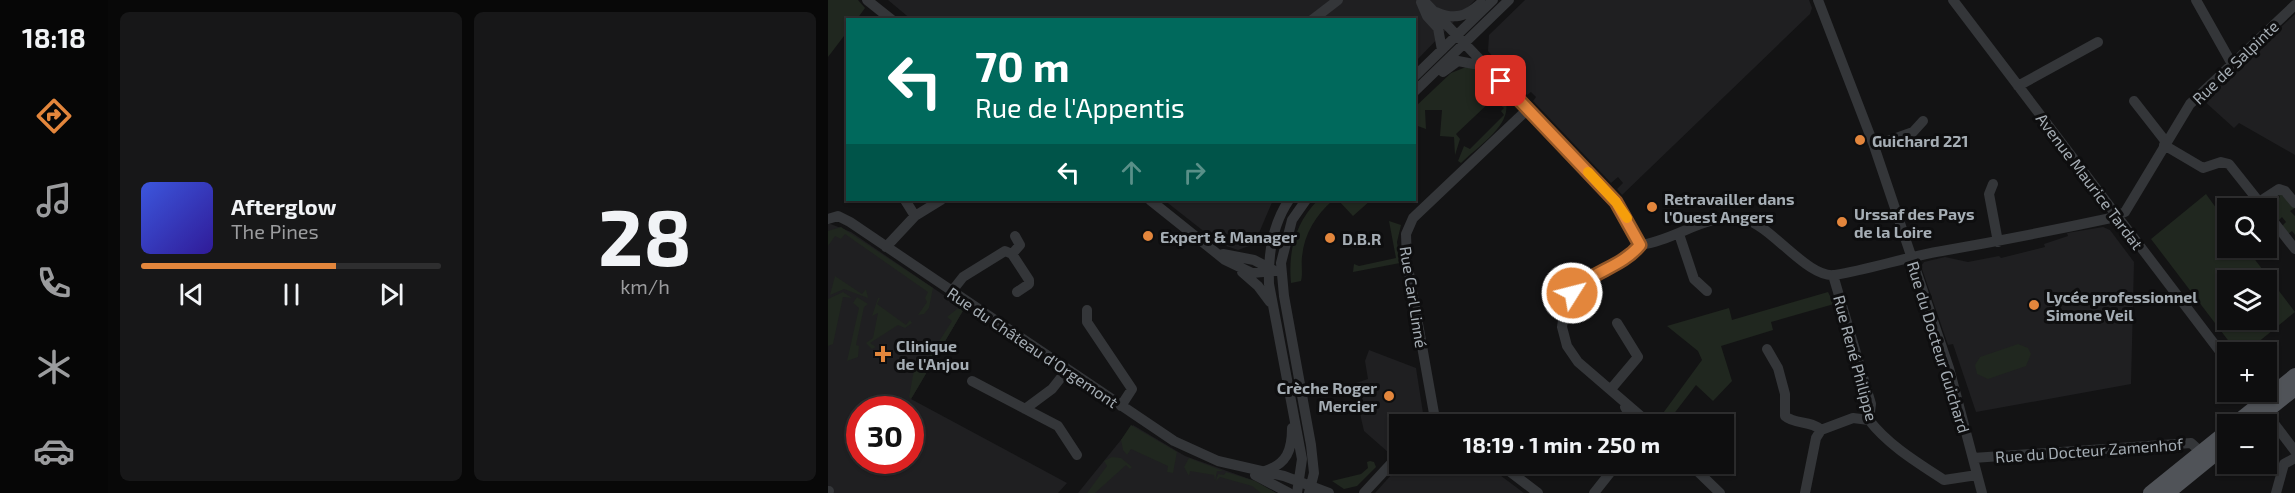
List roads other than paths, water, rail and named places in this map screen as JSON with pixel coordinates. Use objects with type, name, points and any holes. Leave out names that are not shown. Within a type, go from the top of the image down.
[{"type":"main road","points":[[2258,414],[2295,375]]},
{"type":"main road","points":[[2252,414],[2295,389]]},
{"type":"main road","points":[[2150,493],[2217,439]]},
{"type":"main road","points":[[2168,493],[2217,453]]},
{"type":"street","points":[[867,0],[890,18]]},
{"type":"street","points":[[1315,18],[1338,0]]},
{"type":"street","points":[[1422,0],[1616,202],[1640,245]]},
{"type":"street","points":[[1422,0],[1427,16],[1438,28],[1442,50]]},
{"type":"street","points":[[1433,10],[1442,15],[1463,16],[1484,0]]},
{"type":"street","points":[[1416,92],[1493,0]]},
{"type":"street","points":[[1416,75],[1442,50],[1461,39],[1509,0]]},
{"type":"street","name":"Rue du Docteur Guichard","points":[[1818,0],[1874,146],[1952,375],[1982,493]]},
{"type":"street","name":"Avenue Maurice Tardat","points":[[1953,0],[2217,348]]},
{"type":"street","points":[[2196,0],[2232,64]]},
{"type":"street","name":"Rue de Salpinte","points":[[2116,216],[2126,212],[2190,104],[2295,5]]},
{"type":"street","points":[[2018,86],[2098,42]]},
{"type":"street","points":[[1416,95],[1420,96],[1447,68],[1458,61],[1487,67]]},
{"type":"street","points":[[2134,100],[2165,143],[2203,168],[2221,162],[2229,164],[2256,198]]},
{"type":"street","name":"Rue Carl Linné","points":[[1430,414],[1407,262],[1405,239],[1407,228],[1413,218],[1434,196],[1528,109]]},
{"type":"street","points":[[1874,146],[1913,132],[1923,121]]},
{"type":"street","points":[[1993,184],[1989,194],[1998,242]]},
{"type":"street","points":[[2271,198],[2279,189],[2285,191],[2295,203]]},
{"type":"street","points":[[906,201],[915,216]]},
{"type":"street","points":[[886,247],[915,216],[939,201]]},
{"type":"street","points":[[1151,201],[1258,286],[1274,311]]},
{"type":"street","points":[[1288,201],[1273,232],[1274,311],[1302,459],[1297,493]]},
{"type":"street","points":[[1305,201],[1292,220],[1273,268],[1280,300],[1286,309],[1311,445],[1311,489]]},
{"type":"street","name":"Rue du Château d'Orgemont","points":[[828,219],[834,216],[842,218],[1174,441],[1218,461],[1245,469],[1265,471],[1299,481],[1311,489],[1329,493]]},
{"type":"street","points":[[1638,414],[1578,362],[1569,351],[1562,332],[1563,312],[1569,297],[1580,285],[1622,262],[1640,245],[1660,242],[1713,219],[1744,219],[1766,230],[1802,261],[1833,275],[2116,216]]},
{"type":"street","points":[[2277,225],[2295,249]]},
{"type":"street","points":[[1679,234],[1694,279],[1707,291]]},
{"type":"street","points":[[1012,254],[1020,245],[1015,236]]},
{"type":"street","points":[[1200,241],[1218,252],[1254,260],[1273,268]]},
{"type":"street","points":[[952,291],[963,277],[1005,251],[1012,254],[1029,280],[1029,284],[1017,292]]},
{"type":"street","points":[[1225,260],[1252,273],[1273,268]]},
{"type":"street","name":"Rue René Philippe","points":[[1833,275],[1871,404],[1869,420],[1882,435],[1944,480],[1977,475]]},
{"type":"street","points":[[1087,310],[1087,322],[1132,389],[1121,406]]},
{"type":"street","points":[[1614,392],[1638,357],[1617,323]]},
{"type":"street","points":[[1767,349],[1778,368],[1785,394],[1785,416],[1791,420],[1815,425],[1821,430]]},
{"type":"street","points":[[1025,409],[1052,389],[1067,370]]},
{"type":"street","points":[[972,381],[1058,426],[1077,455]]},
{"type":"street","points":[[1614,392],[1628,414]]},
{"type":"street","points":[[1265,471],[1283,462],[1290,450],[1292,398]]},
{"type":"street","points":[[2258,402],[2295,451]]},
{"type":"street","points":[[1805,493],[1816,438],[1821,430],[1853,418],[1869,420]]},
{"type":"street","name":"Rue du Docteur Zamenhof","points":[[1973,458],[2191,443],[2201,452]]},
{"type":"street","points":[[2276,493],[2284,464],[2295,458]]},
{"type":"street","points":[[1364,493],[1389,466]]},
{"type":"street","name":"Rue du Château d'Orgemont","points":[[1245,469],[1289,493]]},
{"type":"street","points":[[1513,474],[1538,493]]},
{"type":"street","points":[[1594,493],[1609,474]]},
{"type":"street","points":[[1704,474],[1720,493]]},
{"type":"place","name":"Guichard 221","points":[[1860,140]]},
{"type":"place","name":"Retravailler dans l'Ouest Angers","points":[[1652,207]]},
{"type":"place","name":"Urssaf des Pays de la Loire","points":[[1842,222]]},
{"type":"place","name":"Expert & Manager","points":[[1148,236]]},
{"type":"place","name":"D.B.R","points":[[1330,238]]},
{"type":"place","name":"Lycée professionnel Simone Veil","points":[[2034,305]]},
{"type":"place","name":"Clinique de l'Anjou","points":[[883,354]]},
{"type":"place","name":"Crèche Roger Mercier","points":[[1389,396]]}]
